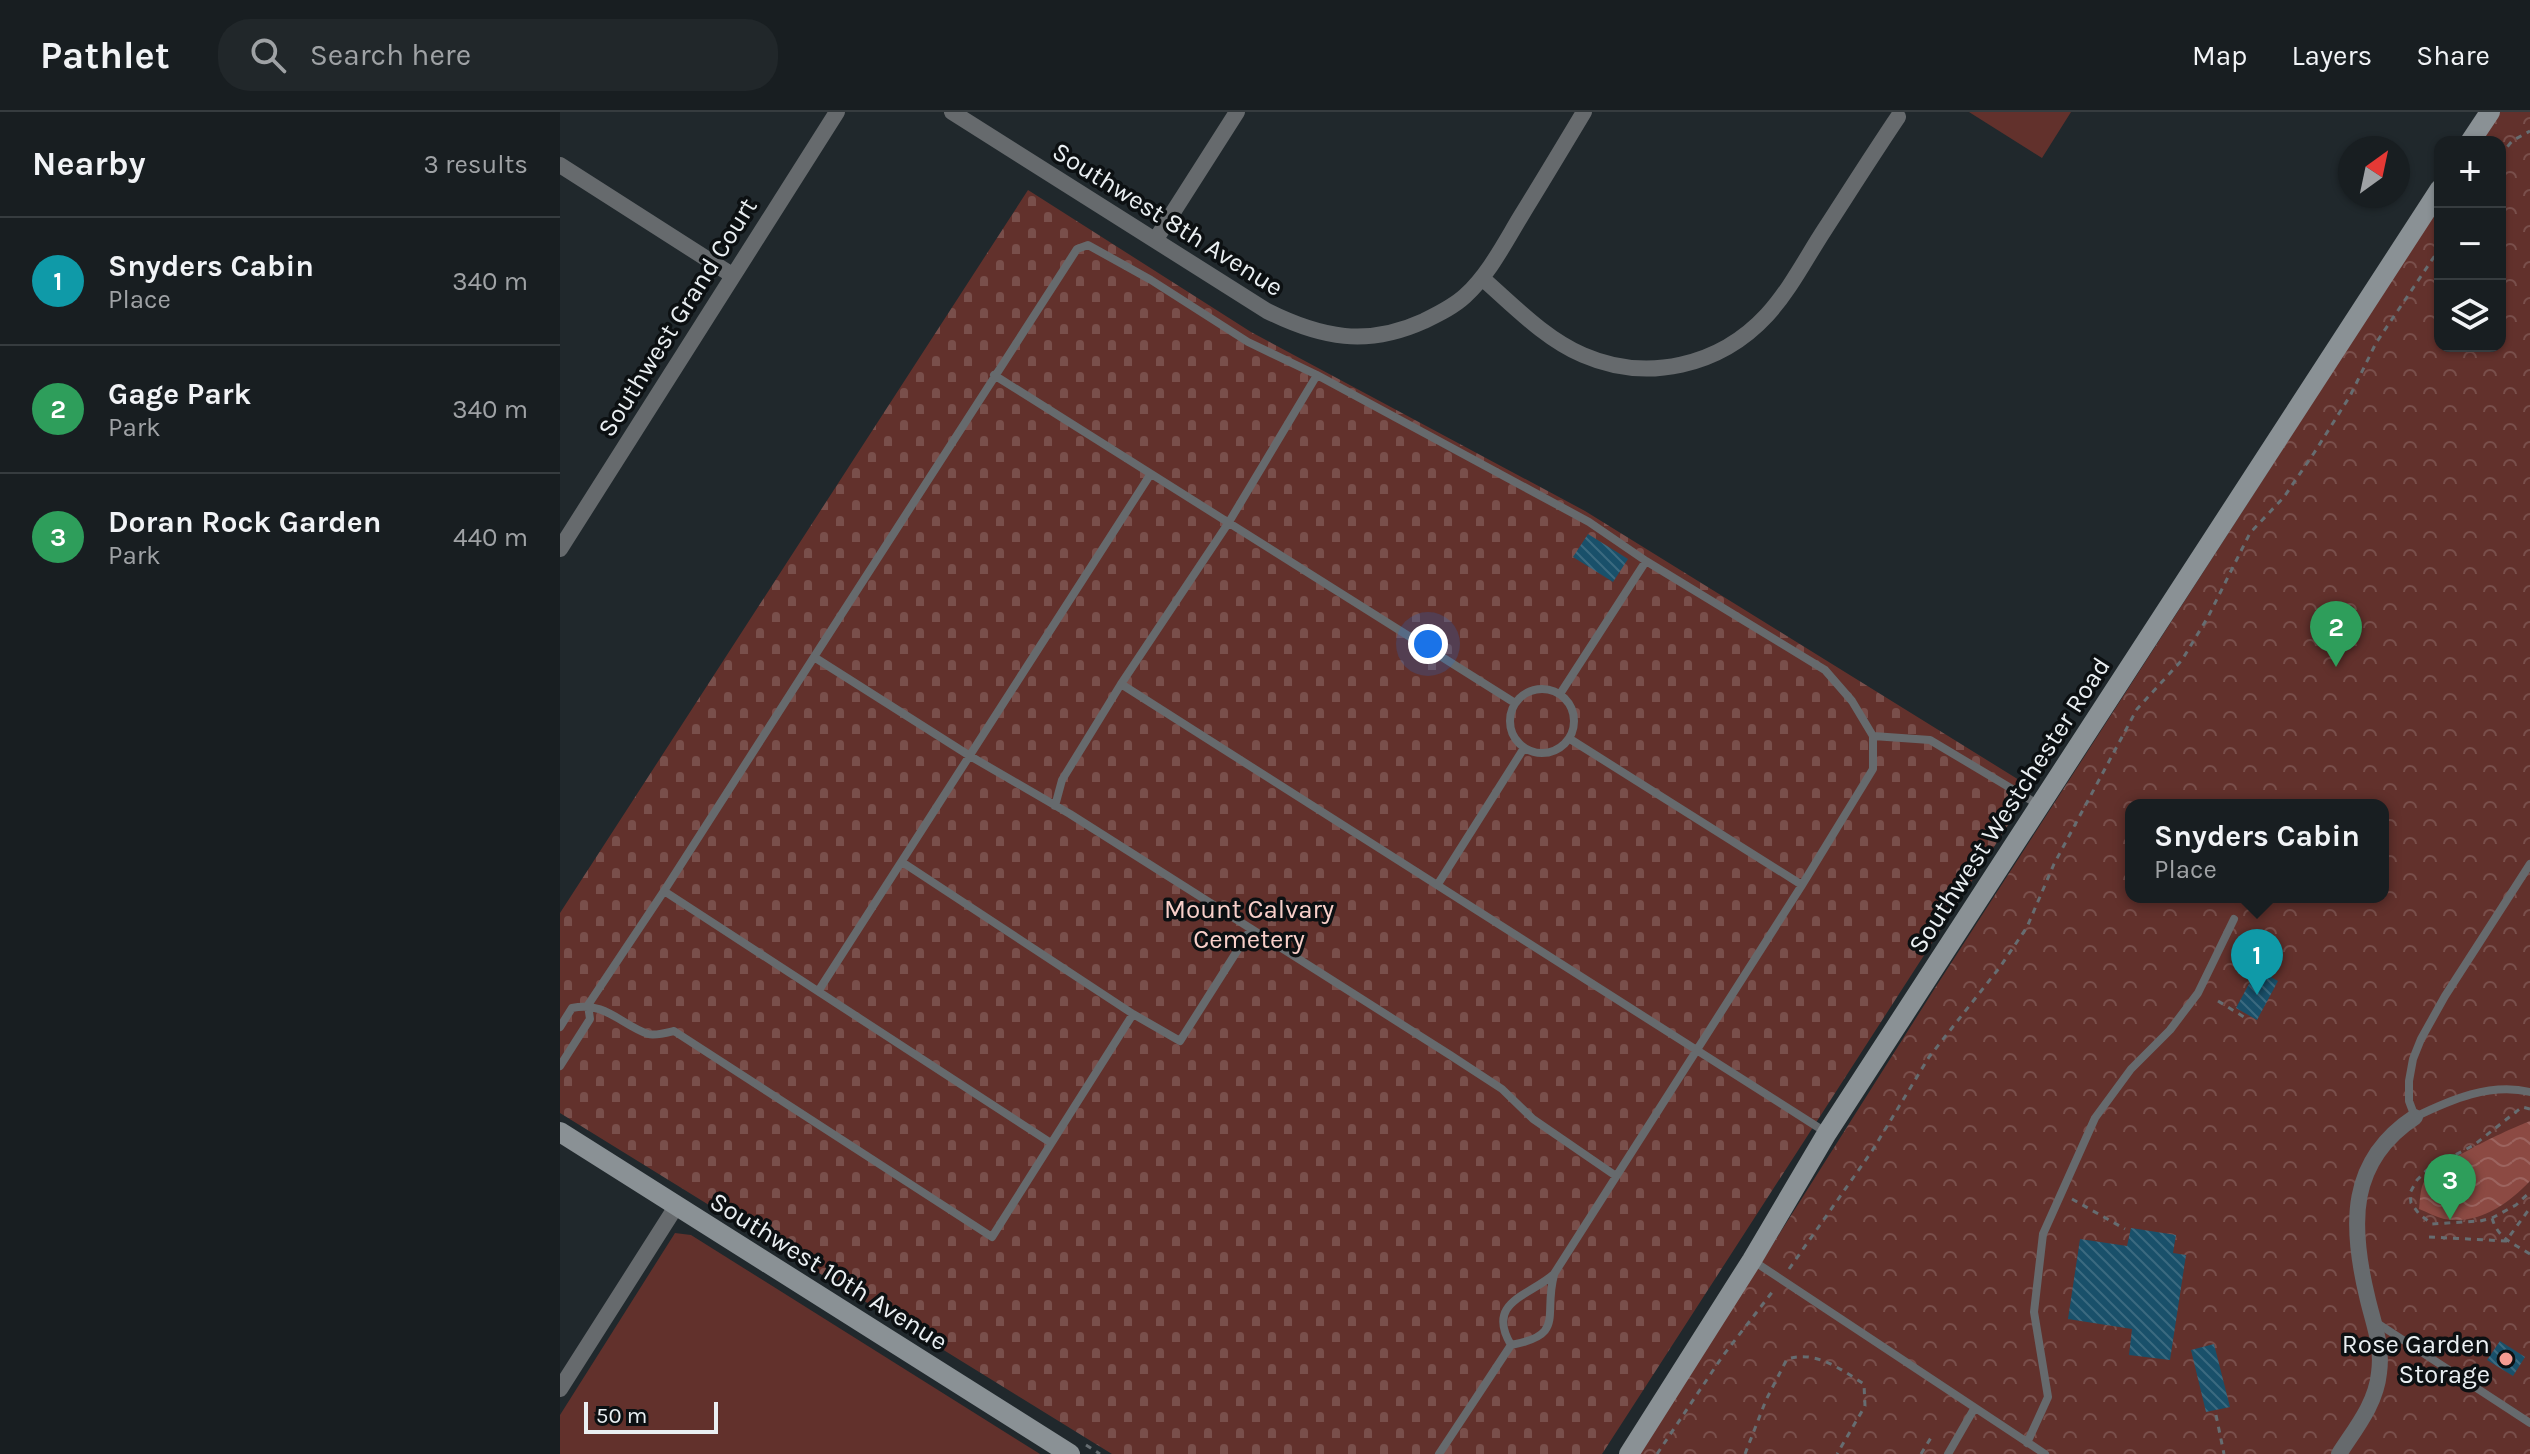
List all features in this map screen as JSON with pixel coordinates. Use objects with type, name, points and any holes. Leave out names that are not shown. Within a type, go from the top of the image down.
[{"type":"street","name":"Southwest Grand Court","points":[[560,549],[837,112]]},
{"type":"street","name":"Southwest 8th Avenue","points":[[952,112],[1267,311],[1320,334],[1354,337],[1407,329],[1442,313],[1464,298],[1482,278],[1584,112]]},
{"type":"street","points":[[1156,239],[1237,112]]},
{"type":"street","points":[[2474,136],[2490,112]]},
{"type":"street","points":[[1482,278],[1545,332],[1583,355],[1607,364],[1637,369],[1664,369],[1691,363],[1733,343],[1767,315],[1898,117]]},
{"type":"street","points":[[560,165],[732,275]]},
{"type":"street","name":"Southwest Westchester Road","points":[[1629,1454],[1752,1260],[1827,1133],[2434,198]]},
{"type":"street","points":[[2339,1454],[2372,1403],[2379,1375],[2381,1346],[2358,1249],[2359,1197],[2365,1173],[2377,1150],[2393,1132],[2415,1117]]},
{"type":"street","name":"Southwest 10th Avenue","points":[[560,1132],[1070,1454]]},
{"type":"street","points":[[560,1389],[677,1205]]},
{"type":"lane","points":[[560,1066],[590,1019],[588,1005],[994,375],[1077,249],[1088,245],[1151,280],[1248,342],[1317,375],[1589,522],[1646,561],[1825,670],[1852,701],[1873,736],[1873,769],[1554,1274],[1510,1303],[1503,1320],[1504,1334],[1511,1345]]},
{"type":"lane","points":[[994,375],[1515,703]]},
{"type":"lane","points":[[1055,806],[1062,780],[1121,684],[1229,522],[1317,375]]},
{"type":"lane","points":[[819,990],[1150,475]]},
{"type":"lane","points":[[1560,694],[1646,561]]},
{"type":"lane","points":[[814,657],[1502,1089],[1533,1119],[1616,1176]]},
{"type":"lane","points":[[1121,684],[1827,1133]]},
{"type":"lane","points":[[1536,689],[1548,689],[1560,694],[1569,702],[1574,714],[1575,727],[1570,739],[1561,748],[1549,753],[1536,753],[1524,748],[1515,739],[1510,727],[1510,715],[1515,703],[1524,694],[1536,689]]},
{"type":"lane","points":[[1873,736],[1930,740],[2040,806]]},
{"type":"lane","points":[[1570,739],[1802,885]]},
{"type":"lane","points":[[1438,884],[1524,748]]},
{"type":"lane","points":[[902,862],[1133,1014],[1180,1041],[1251,929]]},
{"type":"lane","points":[[2530,864],[2421,1039],[2413,1059],[2409,1101],[2415,1117],[2485,1091],[2510,1087],[2530,1092]]},
{"type":"lane","points":[[664,891],[1051,1143]]},
{"type":"lane","points":[[2027,1443],[2048,1397],[2034,1312],[2043,1234],[2095,1118],[2131,1069],[2170,1030],[2198,993],[2234,919]]},
{"type":"lane","points":[[560,1027],[572,1008],[588,1005],[620,1017],[651,1035],[674,1031],[992,1237],[1133,1014]]},
{"type":"lane","points":[[1752,1260],[2045,1454]]},
{"type":"lane","points":[[1439,1454],[1511,1345],[1531,1342],[1544,1334],[1551,1317],[1550,1288],[1554,1274]]},
{"type":"lane","points":[[2375,1322],[2530,1423]]},
{"type":"lane","points":[[1948,1454],[1974,1409]]},
{"type":"path","points":[[2506,148],[2512,141],[2530,131]]},
{"type":"path","points":[[1657,1454],[1722,1357],[1782,1280],[1872,1151],[1929,1057],[2000,967],[2027,927],[2054,864],[2137,709],[2182,660],[2208,617],[2250,533],[2284,497],[2314,453],[2350,396],[2376,343],[2434,257]]},
{"type":"path","points":[[2242,960],[2253,966]]},
{"type":"path","points":[[2218,1001],[2244,1017]]},
{"type":"path","points":[[2530,1109],[2522,1107],[2474,1145],[2427,1170],[2410,1193],[2411,1203],[2432,1224],[2492,1218],[2516,1205],[2530,1192]]},
{"type":"path","points":[[2061,1194],[2125,1229]]},
{"type":"path","points":[[2506,1241],[2530,1208]]},
{"type":"path","points":[[2492,1218],[2495,1228],[2506,1241],[2530,1254]]},
{"type":"path","points":[[2429,1237],[2506,1241]]},
{"type":"path","points":[[1746,1454],[1766,1400],[1787,1359],[1799,1355],[1817,1358],[1864,1384],[1865,1406],[1837,1454]]},
{"type":"path","points":[[2216,1415],[2224,1454]]},
{"type":"path","points":[[1921,1454],[1932,1436]]},
{"type":"green space","points":[[1969,112],[2071,112],[2042,158]]},
{"type":"green space","points":[[2500,112],[2530,112],[2530,1454],[1640,1454],[1935,988],[2434,214],[2434,352],[2506,352],[2506,136],[2485,136]]},
{"type":"green space","name":"Mount Calvary Cemetery","points":[[1028,190],[1251,332],[1585,511],[2032,788],[1602,1454],[1112,1454],[560,1113],[560,913]]},
{"type":"green space","points":[[675,1233],[691,1235],[1040,1454],[560,1454],[560,1415]]},
{"type":"water","points":[[2530,1121],[2530,1181],[2512,1198],[2491,1211],[2469,1219],[2444,1219],[2419,1209],[2423,1184],[2441,1167],[2472,1148]]},
{"type":"building","points":[[1588,534],[1628,559],[1613,582],[1573,557]]},
{"type":"building","points":[[2257,969],[2278,981],[2257,1020],[2236,1008]]},
{"type":"building","points":[[2131,1228],[2176,1235],[2173,1253],[2186,1255],[2170,1360],[2129,1355],[2132,1329],[2068,1319],[2080,1239],[2127,1246]]},
{"type":"building","name":"Rose Garden Storage","points":[[2500,1341],[2525,1357],[2513,1376],[2487,1360]]},
{"type":"building","points":[[2214,1344],[2230,1407],[2206,1412],[2191,1350]]},
{"type":"place","name":"Gage Park","points":[[2336,667]]},
{"type":"place","name":"Snyders Cabin","points":[[2257,995]]},
{"type":"place","name":"Doran Rock Garden","points":[[2450,1220]]},
{"type":"place","name":"Rose Garden Storage","points":[[2506,1359]]}]
